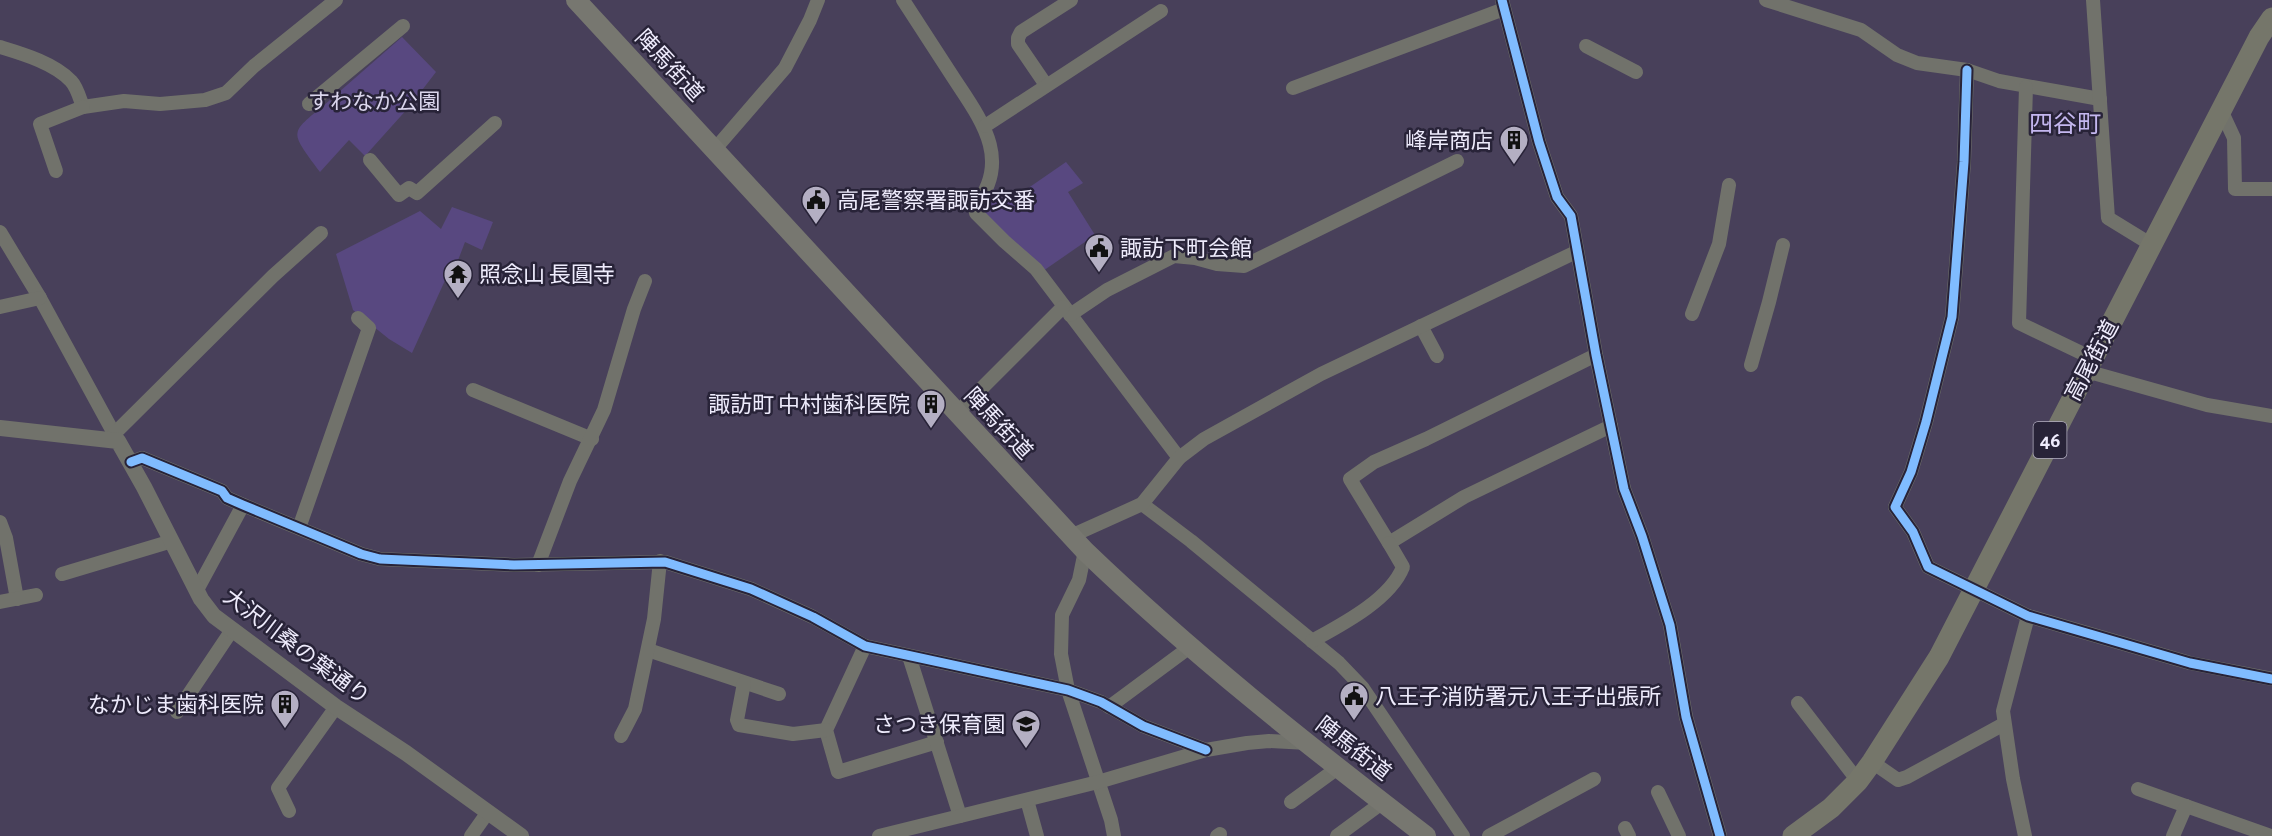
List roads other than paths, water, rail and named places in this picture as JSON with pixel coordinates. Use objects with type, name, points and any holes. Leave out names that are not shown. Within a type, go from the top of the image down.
[{"type":"main road","name":"陣馬街道","points":[[576,0],[1085,551],[1190,647],[1426,836]]},
{"type":"main road","name":"高尾街道","points":[[1793,836],[1831,808],[1858,781],[1939,657],[2259,37],[2272,18]]},
{"type":"street","points":[[56,171],[40,124],[83,106],[124,101],[160,104],[205,100],[226,93],[254,66],[336,0]]},
{"type":"street","points":[[715,149],[784,68],[818,0]]},
{"type":"street","points":[[903,0],[985,126],[993,161],[990,184],[975,206],[976,213],[1036,269],[1179,458]]},
{"type":"street","points":[[1046,85],[1018,44],[1018,38],[1021,32],[1071,0]]},
{"type":"street","points":[[1766,0],[1861,30],[1897,55],[1917,63],[1967,70],[2026,87],[2100,99]]},
{"type":"street","points":[[2093,0],[2108,218],[2152,245]]},
{"type":"street","points":[[1293,88],[1503,4],[1539,142],[1557,198],[1571,216],[1576,252],[1624,489],[1642,536],[1670,625],[1686,717],[1720,836]]},
{"type":"street","points":[[985,126],[1161,11]]},
{"type":"street","points":[[309,104],[403,26]]},
{"type":"street","points":[[1586,46],[1636,72]]},
{"type":"street","points":[[0,47],[21,53],[57,70],[73,82],[83,106]]},
{"type":"street","points":[[1967,70],[1964,162],[1952,317],[1914,462],[1895,507],[1913,532],[1928,567],[2028,616],[2190,663],[2272,678]]},
{"type":"street","points":[[2026,87],[2019,323],[2089,364],[2198,402],[2272,416]]},
{"type":"street","points":[[2221,110],[2234,138],[2235,189],[2272,189]]},
{"type":"street","points":[[370,160],[399,195],[409,188],[417,193],[495,123]]},
{"type":"street","points":[[957,413],[1067,311],[1174,256],[1195,258],[1217,264],[1244,266],[1457,161]]},
{"type":"street","points":[[1692,314],[1719,244],[1729,185]]},
{"type":"street","points":[[116,438],[273,276],[321,233]]},
{"type":"street","points":[[1,235],[40,298],[116,438]]},
{"type":"street","points":[[1751,365],[1783,245]]},
{"type":"street","points":[[1071,536],[1142,504],[1179,458],[1204,439],[1321,374],[1576,252]]},
{"type":"street","points":[[537,565],[570,482],[604,410],[634,309],[645,281]]},
{"type":"street","points":[[0,307],[40,298]]},
{"type":"street","points":[[299,528],[369,328],[358,318]]},
{"type":"street","points":[[1421,326],[1437,356]]},
{"type":"street","points":[[1312,642],[1356,617],[1398,580],[1403,567],[1350,479],[1374,462],[1426,439],[1596,355]]},
{"type":"street","points":[[473,390],[592,439]]},
{"type":"street","points":[[1389,543],[1464,497],[1611,426]]},
{"type":"street","points":[[0,428],[116,438]]},
{"type":"street","name":"大沢川桑の葉通り","points":[[116,438],[197,590],[214,615],[336,707],[521,836]]},
{"type":"street","points":[[130,462],[142,458],[222,491],[227,498],[243,505],[361,555],[380,559],[537,565],[660,561],[751,589],[813,617],[865,646],[1068,690],[1109,707],[1143,726],[1206,750]]},
{"type":"street","points":[[1142,504],[1191,540],[1340,663],[1367,693],[1463,836]]},
{"type":"street","points":[[197,590],[243,505]]},
{"type":"street","points":[[0,522],[6,538],[17,599]]},
{"type":"street","points":[[62,574],[172,541]]},
{"type":"street","points":[[1085,551],[1079,580],[1062,615],[1061,654],[1068,690],[1111,820],[1114,836]]},
{"type":"street","points":[[621,736],[635,709],[654,619],[660,561]]},
{"type":"street","points":[[0,602],[36,595]]},
{"type":"street","points":[[2025,836],[2003,711],[2028,616]]},
{"type":"street","points":[[177,712],[232,630]]},
{"type":"street","points":[[865,646],[826,730],[838,772],[937,742]]},
{"type":"street","points":[[1109,707],[1190,647]]},
{"type":"street","points":[[648,650],[779,694]]},
{"type":"street","points":[[909,656],[960,816]]},
{"type":"street","points":[[744,683],[737,720],[739,725],[793,734],[826,730]]},
{"type":"street","points":[[1798,703],[1858,781]]},
{"type":"street","points":[[289,810],[278,788],[336,707]]},
{"type":"street","points":[[1872,762],[1898,780],[2004,724]]},
{"type":"street","points":[[879,836],[1098,782],[1206,750],[1247,742],[1308,743]]},
{"type":"street","points":[[1292,802],[1339,768]]},
{"type":"street","points":[[1489,836],[1594,778]]},
{"type":"street","points":[[2138,789],[2271,836]]},
{"type":"street","points":[[1658,792],[1679,836]]},
{"type":"street","points":[[1027,800],[1037,836]]},
{"type":"street","points":[[1337,836],[1383,802]]},
{"type":"street","points":[[2173,836],[2186,806]]},
{"type":"street","points":[[471,836],[488,812]]},
{"type":"place","name":"峰岸商店","points":[[1514,166]]},
{"type":"place","name":"高尾警察署諏訪交番","points":[[816,226]]},
{"type":"place","name":"諏訪下町会館","points":[[1099,274]]},
{"type":"place","name":"照念山 長圓寺","points":[[458,300]]},
{"type":"place","name":"諏訪町 中村歯科医院","points":[[931,430]]},
{"type":"place","name":"八王子消防署元八王子出張所","points":[[1354,722]]},
{"type":"place","name":"なかじま歯科医院","points":[[285,730]]},
{"type":"place","name":"さつき保育園","points":[[1026,750]]},
{"type":"district","name":"四谷町","points":[[2065,124]]},
{"type":"park label","name":"すわなか公園","points":[[374,101]]}]
